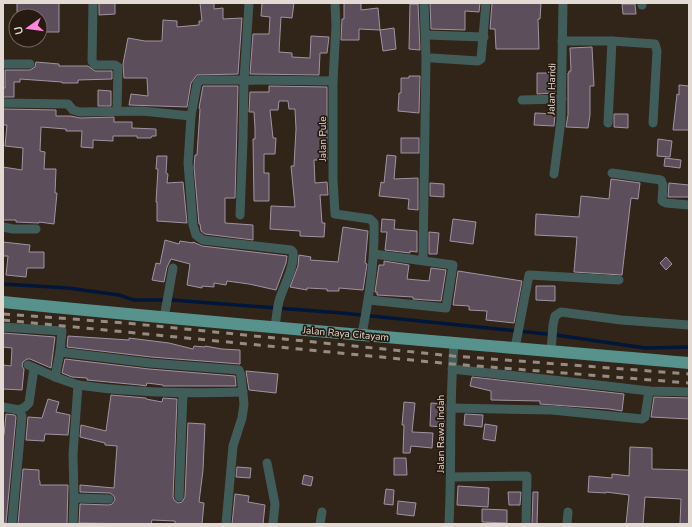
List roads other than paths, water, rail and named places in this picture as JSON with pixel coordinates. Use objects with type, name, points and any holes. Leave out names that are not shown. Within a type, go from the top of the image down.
[{"type":"main road","name":"Jalan Raya Citayam","points":[[3,302],[165,312],[276,322],[362,334],[454,344],[516,342],[689,363]]},
{"type":"street","points":[[92,3],[92,61],[95,65],[115,65],[118,68],[117,111]]},
{"type":"street","points":[[240,215],[244,80],[249,3]]},
{"type":"street","points":[[276,322],[279,301],[287,281],[293,259],[292,250],[203,240],[196,235],[193,225],[188,163],[191,116],[197,84],[200,80],[333,82],[336,26],[335,3]]},
{"type":"street","points":[[423,260],[426,58],[424,3]]},
{"type":"street","points":[[432,58],[478,61],[481,59],[486,3]]},
{"type":"street","name":"Jalan Haridi","points":[[554,174],[561,121],[563,3]]},
{"type":"street","points":[[426,35],[484,37]]},
{"type":"street","points":[[562,41],[612,41],[655,44],[657,51],[653,123]]},
{"type":"street","points":[[608,123],[612,41]]},
{"type":"street","points":[[3,64],[30,64]]},
{"type":"street","name":"Jalan Pule","points":[[333,82],[335,212],[337,215],[370,219],[374,223],[374,254],[368,304],[362,334]]},
{"type":"street","points":[[522,100],[562,99]]},
{"type":"street","points":[[3,103],[68,104],[73,110],[80,112],[117,111],[191,116]]},
{"type":"street","points":[[612,173],[661,180],[663,183],[663,202],[689,205]]},
{"type":"street","points":[[3,227],[13,229],[36,229]]},
{"type":"street","points":[[368,304],[446,308],[453,265],[374,254]]},
{"type":"street","points":[[165,312],[173,268]]},
{"type":"street","points":[[516,342],[530,275],[619,280]]},
{"type":"street","points":[[551,346],[555,316],[561,312],[621,320],[689,325]]},
{"type":"street","points":[[3,327],[62,331],[55,377]]},
{"type":"street","name":"Jalan Rawa Indah","points":[[449,524],[452,369],[454,344]]},
{"type":"street","points":[[60,352],[239,370],[244,404],[242,418],[233,446],[226,524]]},
{"type":"street","points":[[3,407],[19,410],[29,403],[31,367],[78,385],[111,390],[183,393],[243,392]]},
{"type":"street","points":[[452,369],[649,391],[689,392]]},
{"type":"street","points":[[73,524],[73,454],[78,385]]},
{"type":"street","points":[[451,408],[552,410],[642,419],[645,417],[649,391]]},
{"type":"street","points":[[179,497],[183,393]]},
{"type":"street","points":[[12,524],[22,416],[19,410]]},
{"type":"street","points":[[267,463],[275,504],[273,524]]},
{"type":"street","points":[[451,477],[527,476],[526,524]]},
{"type":"street","points":[[74,498],[109,499]]},
{"type":"street","points":[[320,524],[322,512]]},
{"type":"street","points":[[567,524],[568,512]]},
{"type":"waterway","points":[[3,284],[68,288],[119,295],[134,300],[172,300],[342,313],[556,335],[645,348],[689,347]]},
{"type":"railway","points":[[3,314],[126,323],[453,356],[689,374]]},
{"type":"railway","points":[[3,320],[452,364],[689,383]]}]
